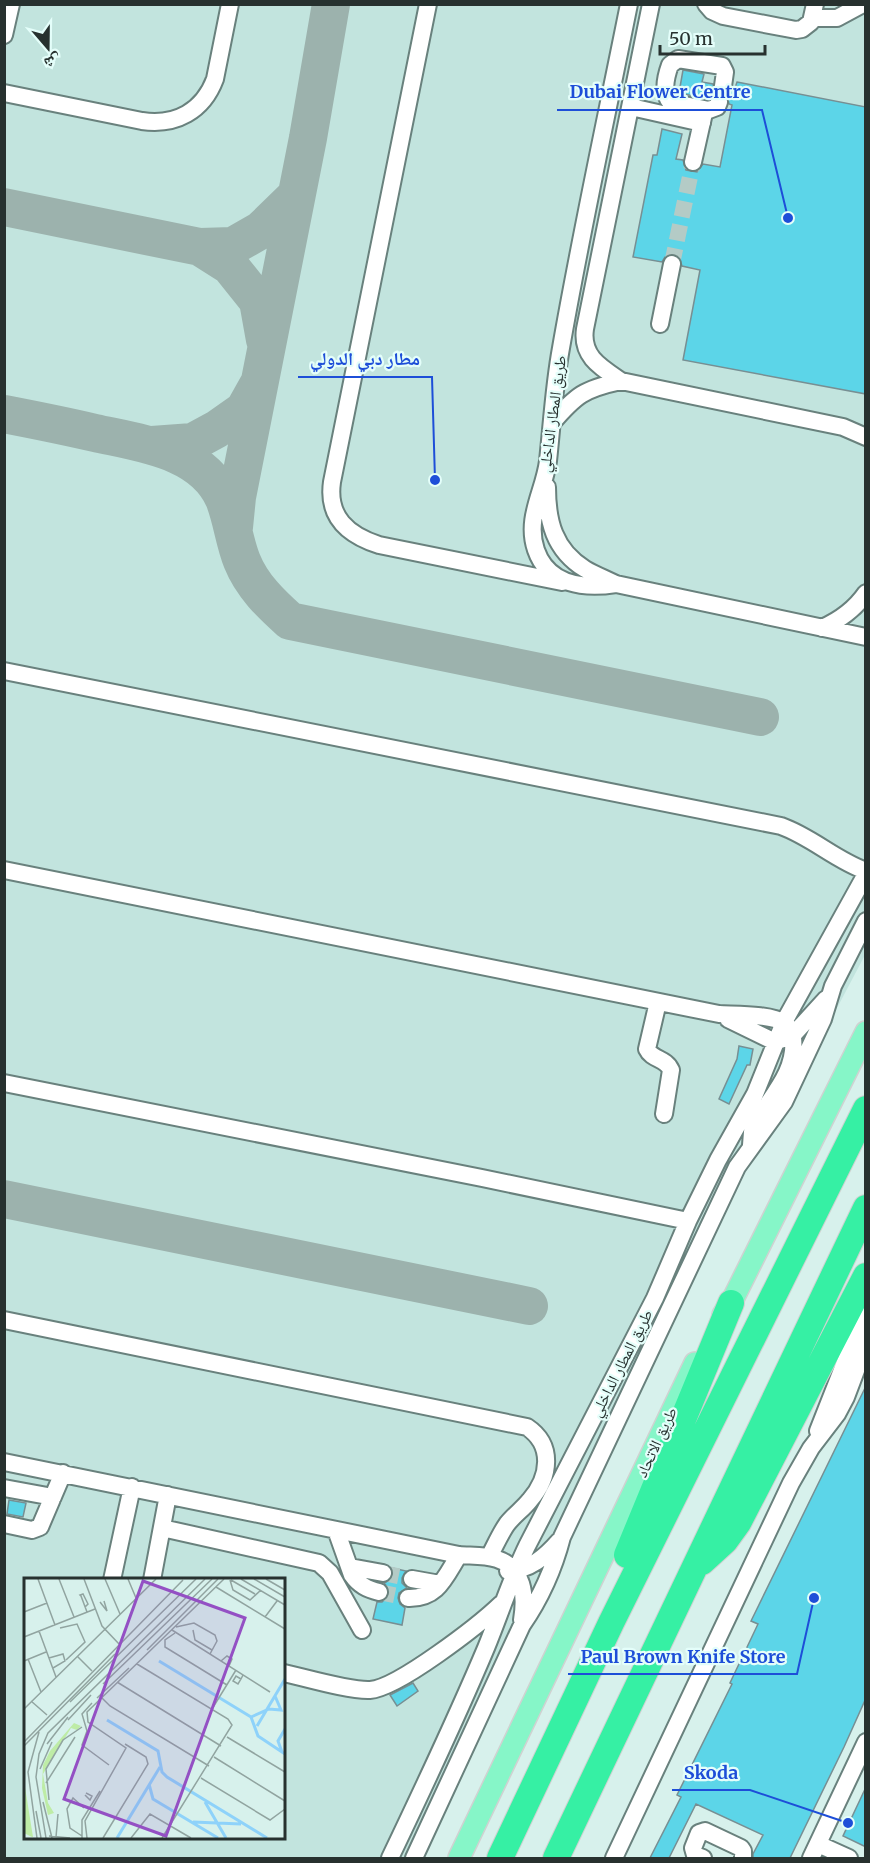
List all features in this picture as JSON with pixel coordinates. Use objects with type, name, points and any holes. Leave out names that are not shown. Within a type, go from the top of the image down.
[{"type":"highway","points":[[500,1858],[611,1623],[866,1109]]},
{"type":"highway","points":[[556,1858],[866,1208]]},
{"type":"highway","points":[[692,1570],[717,1549],[738,1523],[866,1276]]},
{"type":"highway","points":[[611,1623],[624,1562],[731,1303]]},
{"type":"main road","name":"طريق الاتحاد","points":[[459,1858],[679,1395],[731,1303],[866,1032]]},
{"type":"street","points":[[4,35],[11,4]]},
{"type":"street","points":[[4,93],[142,122],[177,120],[197,108],[211,90],[230,4]]},
{"type":"street","points":[[428,4],[332,482],[332,506],[348,529],[360,538],[379,545],[572,584],[587,586],[616,584]]},
{"type":"street","name":"طريق المطار الداخلي","points":[[572,584],[557,577],[537,553],[532,538],[532,522],[548,465],[560,350],[629,4]]},
{"type":"street","points":[[651,4],[584,336],[586,350],[601,368],[621,381],[843,427],[866,437]]},
{"type":"street","points":[[706,4],[712,11],[723,16],[796,30],[807,27],[814,11],[837,18],[863,4]]},
{"type":"street","points":[[630,106],[712,105],[693,162]]},
{"type":"street","points":[[660,324],[672,264]]},
{"type":"street","points":[[552,423],[568,404],[584,391],[621,381]]},
{"type":"street","points":[[548,465],[547,510],[551,528],[571,559],[586,570],[616,584],[866,637]]},
{"type":"street","points":[[822,628],[842,617],[860,601],[866,592]]},
{"type":"street","points":[[4,671],[781,826],[807,838],[841,861],[866,873]]},
{"type":"street","points":[[4,870],[719,1014],[771,1019],[788,1028],[794,1050],[791,1066],[756,1122],[752,1132],[751,1146]]},
{"type":"street","name":"طريق المطار الداخلي","points":[[390,1858],[435,1764],[515,1570],[655,1298],[688,1221],[718,1160],[755,1094],[775,1042],[788,1028],[866,873]]},
{"type":"street","name":"طريق المطار الداخلي","points":[[414,1858],[522,1625],[533,1608],[554,1563],[562,1537],[737,1167],[784,1102],[823,1019],[830,994],[866,921]]},
{"type":"street","points":[[788,1028],[830,994]]},
{"type":"street","points":[[658,1002],[647,1049],[653,1057],[668,1064],[671,1070],[664,1114]]},
{"type":"street","points":[[719,1014],[775,1042]]},
{"type":"street","points":[[4,1083],[688,1221]]},
{"type":"street","points":[[614,1858],[791,1483],[811,1448],[866,1309]]},
{"type":"street","points":[[4,1320],[526,1427],[535,1432],[546,1452],[547,1466],[544,1479],[483,1557]]},
{"type":"street","points":[[811,1448],[846,1397],[866,1344]]},
{"type":"street","points":[[4,1462],[459,1555],[483,1557],[498,1569],[515,1570],[535,1564],[545,1557],[562,1537]]},
{"type":"street","points":[[4,1524],[32,1530],[38,1529],[42,1525],[63,1473]]},
{"type":"street","points":[[112,1578],[132,1487]]},
{"type":"street","points":[[4,1488],[53,1497]]},
{"type":"street","points":[[152,1578],[168,1495]]},
{"type":"street","points":[[162,1528],[319,1563],[330,1573],[362,1630]]},
{"type":"street","points":[[336,1530],[352,1575],[362,1586],[379,1592]]},
{"type":"street","points":[[408,1598],[423,1598],[429,1595],[440,1584],[459,1555]]},
{"type":"street","points":[[350,1567],[383,1573]]},
{"type":"street","points":[[515,1570],[524,1592],[522,1625]]},
{"type":"street","points":[[412,1579],[440,1584]]},
{"type":"street","points":[[285,1673],[359,1689],[379,1688],[394,1681],[456,1640],[504,1601]]},
{"type":"street","points":[[849,1858],[814,1851],[866,1742]]},
{"type":"street","points":[[703,1858],[695,1855],[693,1848],[699,1833],[705,1831],[741,1848],[743,1858]]},
{"type":"shaded area","points":[[4,5],[865,5],[865,955],[780,1116],[748,1165],[420,1858],[5,1858]]},
{"type":"building","points":[[683,70],[704,74],[702,82],[713,84],[715,93],[708,99],[679,93]]},
{"type":"building","points":[[737,82],[866,107],[866,394],[683,360],[700,270],[682,266],[679,257],[673,254],[665,257],[662,262],[633,257],[653,155],[657,155],[662,129],[682,134],[676,159],[683,160],[686,170],[697,172],[703,164],[720,167],[732,105],[729,104],[727,96],[735,88]]},
{"type":"building","points":[[739,1046],[753,1049],[750,1065],[747,1065],[729,1104],[719,1099],[737,1059]]},
{"type":"building","points":[[866,1386],[866,1698],[844,1747],[790,1858],[753,1858],[763,1835],[696,1804],[669,1858],[650,1858],[681,1797],[677,1795],[732,1684],[730,1683],[758,1624],[751,1621]]},
{"type":"building","points":[[9,1500],[26,1503],[23,1517],[7,1514]]},
{"type":"building","points":[[392,1568],[406,1571],[402,1583],[407,1588],[399,1593],[398,1598],[400,1604],[405,1608],[402,1625],[373,1619],[377,1602],[382,1602],[389,1595],[389,1589],[384,1583],[391,1579]]},
{"type":"building","points":[[413,1683],[418,1691],[397,1706],[390,1695]]},
{"type":"building","points":[[866,1787],[866,1847],[843,1836]]},
{"type":"taxiway","points":[[234,527],[237,497],[308,138],[331,4]]},
{"type":"taxiway","points":[[200,247],[233,246],[261,230],[295,197]]},
{"type":"taxiway","points":[[4,207],[200,247],[230,266],[258,301],[265,340]]},
{"type":"taxiway","points":[[152,445],[193,442],[217,429],[244,410],[258,385]]},
{"type":"taxiway","points":[[4,414],[150,445],[186,459],[201,469],[224,499],[239,553],[251,579],[290,621],[760,717]]},
{"type":"taxiway","points":[[4,1199],[529,1306]]},
{"type":"tunnel","points":[[672,264],[693,162]]},
{"type":"tunnel","points":[[383,1573],[412,1579]]},
{"type":"tunnel","points":[[379,1592],[408,1598]]},
{"type":"place","name":"Dubai Flower Centre","points":[[788,218]]},
{"type":"place","name":"مطار دبي الدولي","points":[[435,480]]},
{"type":"place","name":"Paul Brown Knife Store","points":[[814,1598]]},
{"type":"place","name":"Skoda","points":[[848,1823]]}]
